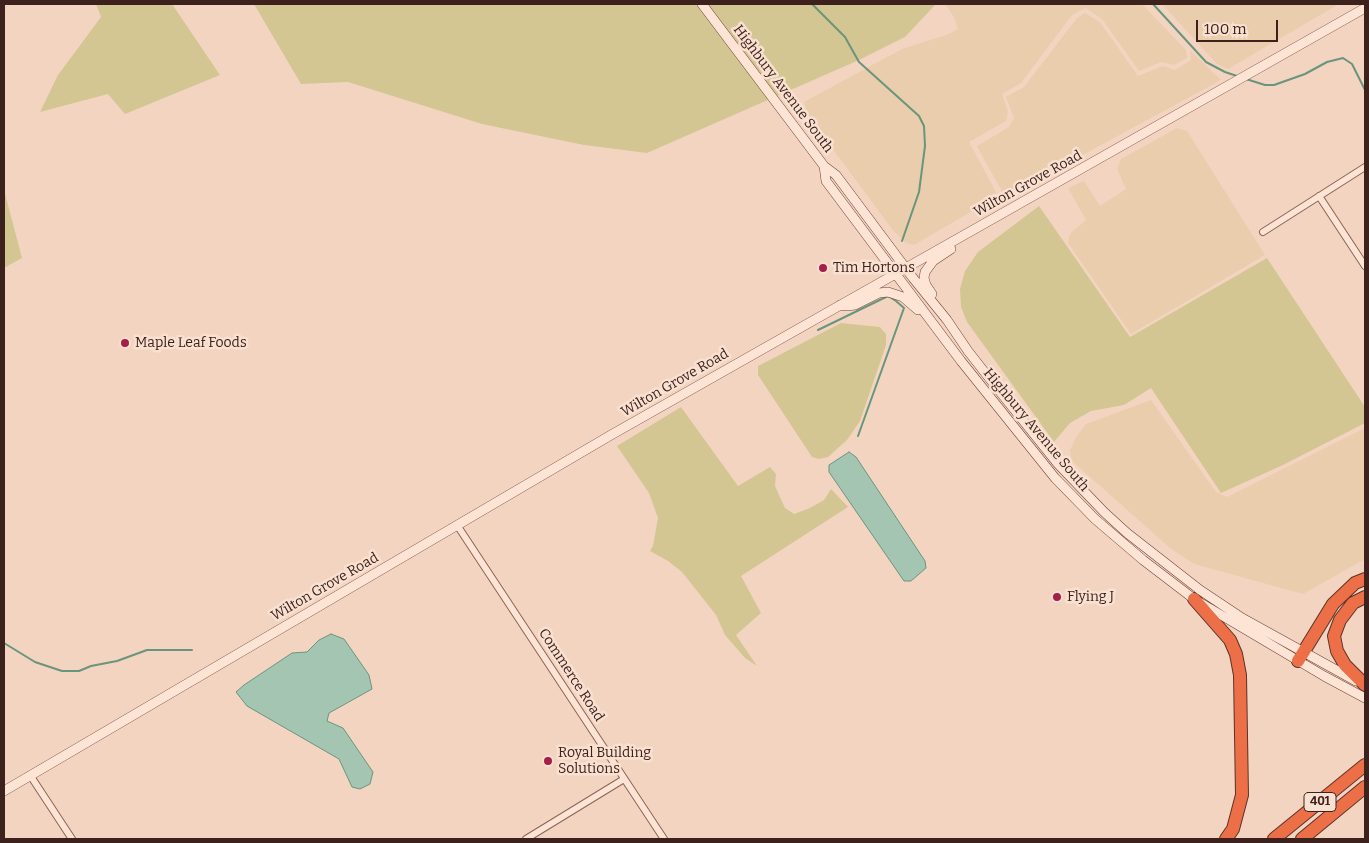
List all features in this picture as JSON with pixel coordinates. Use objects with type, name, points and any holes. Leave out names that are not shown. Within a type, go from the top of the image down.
[{"type":"highway","points":[[1302,657],[1332,604],[1355,583],[1365,579]]},
{"type":"highway","points":[[1365,597],[1353,604],[1340,620],[1334,636],[1337,651],[1345,665],[1365,686]]},
{"type":"highway","points":[[1194,599],[1230,640],[1236,654],[1240,675],[1242,795],[1232,829],[1226,839]]},
{"type":"highway","points":[[1319,802],[1365,757]]},
{"type":"highway","name":"401","points":[[1274,839],[1365,765]]},
{"type":"highway","name":"401","points":[[1302,839],[1365,787]]},
{"type":"main road","name":"Highbury Avenue South","points":[[702,4],[824,166],[836,175],[947,320],[968,351],[1058,464],[1127,533],[1200,590],[1365,698]]},
{"type":"main road","name":"Wilton Grove Road","points":[[4,791],[603,440],[1365,8]]},
{"type":"main road","name":"Highbury Avenue South","points":[[824,166],[826,181],[988,396],[1055,478],[1119,540],[1194,599],[1302,657],[1365,686]]},
{"type":"main road","points":[[947,320],[926,285],[924,272],[933,261],[999,216]]},
{"type":"main road","points":[[840,305],[855,304],[879,293],[895,293],[907,300],[936,328]]},
{"type":"street","points":[[1263,232],[1365,167]]},
{"type":"street","points":[[1319,196],[1365,266]]},
{"type":"street","name":"Commerce Road","points":[[457,525],[664,839]]},
{"type":"street","points":[[30,776],[72,839]]},
{"type":"street","points":[[526,839],[624,780]]},
{"type":"shaded area","points":[[96,4],[172,4],[220,75],[125,114],[108,94],[40,112],[58,75],[101,17]]},
{"type":"shaded area","points":[[254,4],[936,4],[905,37],[859,60],[647,153],[584,145],[482,124],[348,82],[301,84]]},
{"type":"shaded area","points":[[945,4],[1142,4],[1186,50],[1187,58],[1174,65],[1161,62],[1139,71],[1102,19],[1086,8],[1072,15],[1021,83],[1002,94],[1008,112],[1006,121],[969,142],[996,192],[991,200],[914,245],[906,243],[892,229],[809,117],[804,102],[902,49],[949,34],[958,29],[954,17]]},
{"type":"shaded area","points":[[1162,4],[1339,4],[1228,69],[1217,64]]},
{"type":"shaded area","points":[[1085,13],[1100,22],[1138,76],[1163,66],[1175,70],[1191,60],[1190,50],[1221,80],[1005,197],[977,146],[1009,127],[1014,118],[1006,97],[1024,87],[1077,18]]},
{"type":"shaded area","points":[[1177,128],[1187,131],[1265,255],[1131,334],[1068,243],[1070,234],[1086,220],[1068,188],[1084,181],[1100,206],[1126,189],[1117,169],[1121,159]]},
{"type":"shaded area","points":[[4,190],[22,258],[4,268]]},
{"type":"shaded area","points":[[1039,206],[1130,337],[1267,258],[1365,407],[1365,423],[1283,465],[1221,493],[1151,388],[1124,405],[1091,411],[1070,423],[1054,442],[967,322],[961,307],[960,289],[965,271],[978,252]]},
{"type":"shaded area","points":[[841,323],[880,327],[886,334],[886,345],[860,421],[847,440],[828,457],[819,459],[812,457],[758,375],[758,366]]},
{"type":"shaded area","points":[[1151,400],[1216,492],[1227,497],[1365,428],[1365,559],[1303,594],[1194,564],[1170,548],[1072,461],[1070,450],[1076,437],[1086,424]]},
{"type":"shaded area","points":[[681,407],[738,486],[770,467],[776,474],[775,486],[785,508],[794,514],[824,500],[831,489],[848,507],[741,576],[761,613],[736,635],[757,666],[745,658],[725,635],[716,615],[682,572],[668,561],[650,551],[653,546],[658,518],[649,493],[617,446]]},
{"type":"shaded area","points":[[849,452],[856,457],[925,561],[926,568],[911,581],[904,581],[829,472],[829,465]]},
{"type":"shaded area","points":[[331,634],[344,639],[369,675],[372,689],[329,713],[327,721],[343,728],[373,772],[370,784],[360,789],[352,787],[339,759],[247,706],[236,692],[292,653],[307,652],[319,640]]},
{"type":"waterway","points":[[812,4],[845,37],[859,62],[919,116],[924,126],[925,146],[919,192],[902,241]]},
{"type":"waterway","points":[[1153,4],[1206,62],[1237,76]]},
{"type":"waterway","points":[[1246,79],[1265,85],[1274,85],[1305,74],[1327,62],[1343,58],[1352,64],[1365,90]]},
{"type":"waterway","points":[[818,330],[888,296],[904,308],[858,436]]},
{"type":"waterway","points":[[4,643],[35,662],[62,671],[79,671],[91,666],[117,661],[147,650],[192,650]]},
{"type":"place","name":"Tim Hortons","points":[[823,268]]},
{"type":"place","name":"Maple Leaf Foods","points":[[125,343]]},
{"type":"place","name":"Flying J","points":[[1057,597]]},
{"type":"place","name":"Royal Building Solutions","points":[[548,761]]}]
